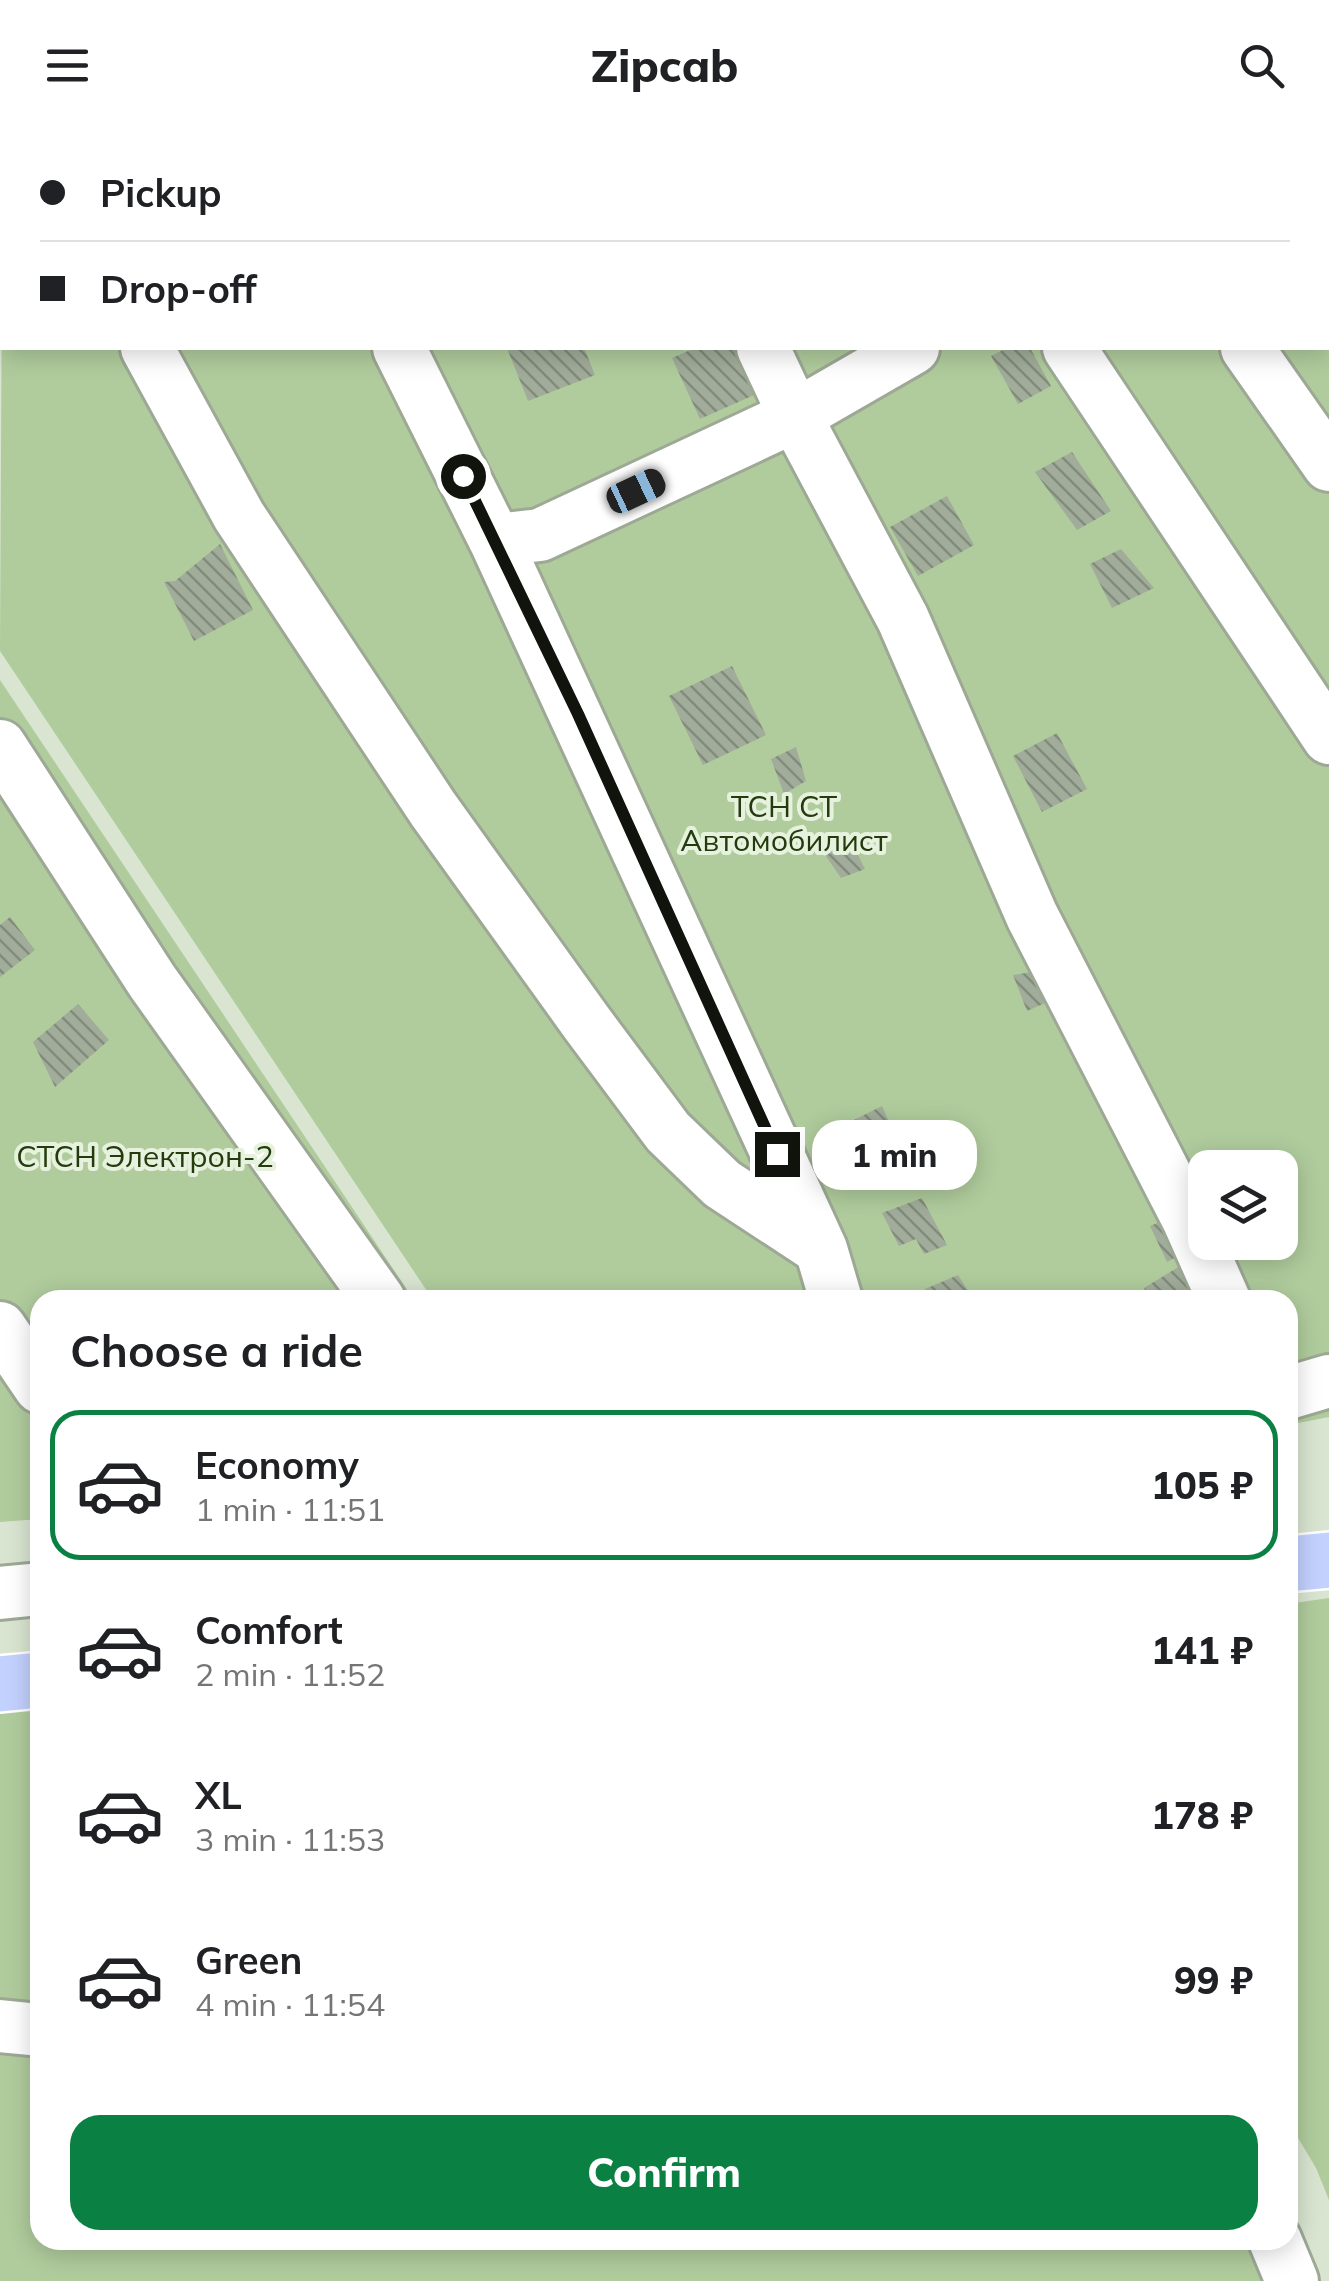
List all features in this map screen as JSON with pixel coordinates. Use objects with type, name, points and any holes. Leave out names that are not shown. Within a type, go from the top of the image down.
[{"type":"main road","points":[[0,1684],[30,1681]]},
{"type":"street","points":[[149,350],[239,516],[432,809],[597,1038],[668,1132],[722,1184],[821,1249]]},
{"type":"street","points":[[401,350],[495,540],[821,1249],[833,1290]]},
{"type":"street","points":[[764,350],[902,619],[1032,916],[1188,1219],[1220,1290]]},
{"type":"street","points":[[495,540],[540,536],[795,416],[910,350]]},
{"type":"street","points":[[1069,350],[1329,738]]},
{"type":"street","points":[[1248,350],[1329,464]]},
{"type":"street","points":[[0,746],[152,981],[372,1290]]},
{"type":"street","points":[[0,1328],[30,1372]]},
{"type":"street","points":[[1298,1390],[1329,1381]]},
{"type":"street","points":[[0,1593],[30,1590]]},
{"type":"street","points":[[0,2026],[30,2029]]},
{"type":"street","points":[[1279,2250],[1292,2281]]},
{"type":"green space","name":"ТСН СТ Автомобилист","points":[[2,350],[1329,350],[1329,1417],[1298,1423],[1298,1290],[426,1290],[0,651]]},
{"type":"green space","name":"СТСН Электрон-2","points":[[0,680],[407,1290],[30,1290],[30,1520],[0,1522]]},
{"type":"green space","points":[[1329,1598],[1329,2200],[1298,2138],[1298,1603]]},
{"type":"green space","points":[[30,1708],[30,2250],[1270,2250],[1284,2281],[0,2281],[0,1711]]},
{"type":"building","points":[[508,350],[585,350],[595,375],[528,401]]},
{"type":"building","points":[[690,350],[741,350],[761,392],[700,419],[672,358]]},
{"type":"building","points":[[1003,350],[1031,350],[1051,386],[1018,404],[991,356]]},
{"type":"building","points":[[1072,452],[1111,511],[1077,530],[1035,472]]},
{"type":"building","points":[[947,496],[974,545],[918,576],[890,527]]},
{"type":"building","points":[[220,544],[253,610],[194,641],[164,582],[175,581]]},
{"type":"building","points":[[1121,549],[1154,588],[1112,608],[1090,564]]},
{"type":"building","points":[[732,666],[766,735],[703,765],[669,696]]},
{"type":"building","points":[[1057,733],[1087,789],[1042,812],[1013,756]]},
{"type":"building","points":[[796,747],[806,781],[784,794],[771,759]]},
{"type":"building","points":[[850,839],[865,869],[841,878],[821,849]]},
{"type":"building","points":[[10,917],[35,950],[0,977],[0,925]]},
{"type":"building","points":[[1032,972],[1059,997],[1027,1011],[1013,975]]},
{"type":"building","points":[[78,1004],[109,1040],[55,1087],[33,1042]]},
{"type":"building","points":[[882,1106],[896,1137],[859,1159],[852,1141],[840,1127]]},
{"type":"building","points":[[922,1198],[947,1245],[924,1254],[916,1239],[899,1246],[882,1213]]},
{"type":"building","points":[[1175,1216],[1188,1251],[1167,1262],[1150,1226]]},
{"type":"building","points":[[1180,1266],[1194,1290],[1145,1290]]},
{"type":"building","points":[[958,1275],[968,1290],[926,1290]]},
{"type":"route","points":[[463,476],[578,714],[777,1154]]}]
